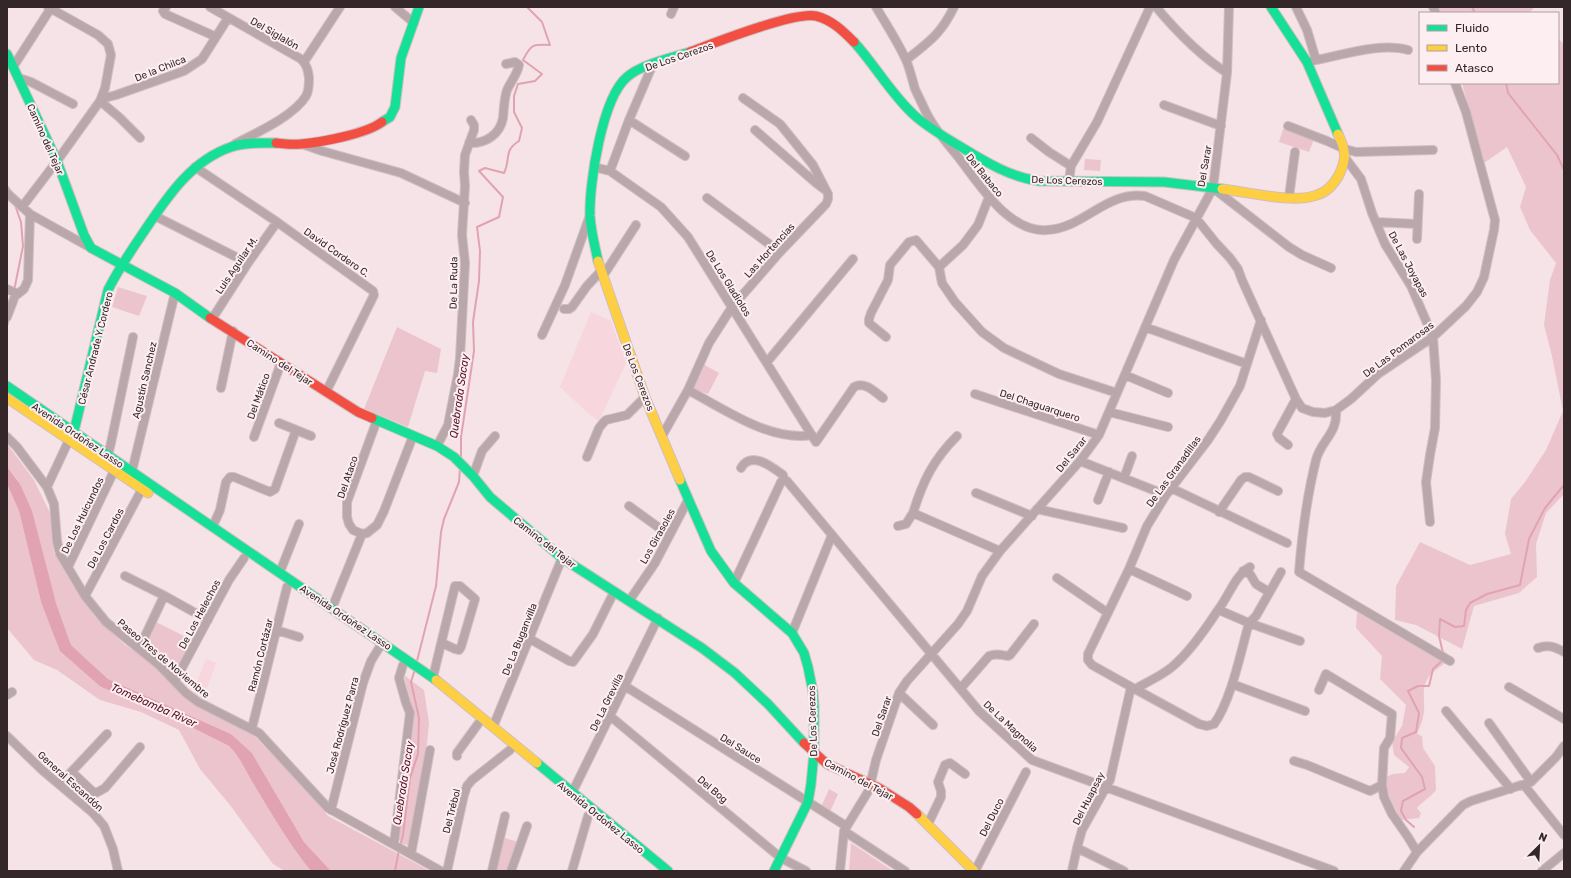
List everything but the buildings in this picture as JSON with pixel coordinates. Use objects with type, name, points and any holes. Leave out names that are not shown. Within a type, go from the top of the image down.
[{"type":"street","points":[[166,7],[163,11],[165,14],[212,35]]},
{"type":"street","name":"Del Siglalón","points":[[210,7],[221,10],[228,18],[304,62],[308,70],[309,89],[307,95],[302,101],[288,113],[232,146]]},
{"type":"street","points":[[304,62],[340,7]]},
{"type":"street","points":[[395,7],[414,23]]},
{"type":"street","name":"César Andrade Y Cordero","points":[[47,487],[72,436],[104,302],[116,273],[170,193],[195,168],[214,154],[232,146],[260,143],[301,144],[346,136],[374,128],[390,118],[395,107],[401,58],[419,7]]},
{"type":"street","name":"Del Babaco","points":[[876,7],[906,60],[915,89],[927,115],[989,197],[1003,211],[1022,225],[1035,229],[1047,230],[1071,225],[1111,201],[1124,196],[1136,195],[1145,196],[1196,218]]},
{"type":"street","points":[[906,60],[938,34],[947,22],[954,7]]},
{"type":"street","points":[[1069,180],[1071,166],[1097,122],[1150,7]]},
{"type":"street","points":[[1156,7],[1181,36],[1211,62],[1227,73]]},
{"type":"street","name":"Del Sarar","points":[[840,871],[845,829],[865,798],[871,783],[876,760],[900,693],[907,681],[963,618],[982,576],[1000,551],[1080,461],[1099,435],[1174,260],[1213,188],[1227,73],[1229,7]]},
{"type":"street","name":"De Los Cerezos","points":[[774,871],[808,802],[814,753],[814,706],[811,679],[804,653],[792,633],[734,583],[711,551],[645,397],[602,274],[592,236],[590,216],[591,186],[605,116],[618,86],[628,76],[653,64],[783,20],[804,16],[817,16],[830,20],[845,33],[919,120],[980,158],[1023,178],[1051,181],[1152,182],[1289,198],[1304,198],[1319,195],[1327,191],[1336,182],[1346,159],[1345,150],[1312,61],[1271,7]]},
{"type":"street","points":[[1296,7],[1307,30],[1312,61],[1385,47],[1398,47],[1408,50]]},
{"type":"street","points":[[14,66],[49,8],[98,35],[108,44],[111,55],[105,88],[100,100],[58,161],[22,207]]},
{"type":"street","name":"De la Chilca","points":[[100,100],[184,71],[194,65],[202,59],[228,18]]},
{"type":"street","name":"Camino del Tejar","points":[[7,54],[58,161],[84,235],[91,248]]},
{"type":"street","points":[[469,143],[477,143],[487,140],[494,135],[501,126],[506,95],[518,71],[519,65],[515,62],[506,64]]},
{"type":"street","points":[[610,171],[629,120],[653,64]]},
{"type":"street","points":[[19,78],[31,82],[73,104]]},
{"type":"street","name":"De Las Pomarosas","points":[[1336,410],[1378,374],[1433,337],[1466,306],[1477,292],[1484,277],[1495,220],[1466,112],[1455,84]]},
{"type":"street","points":[[743,98],[780,124],[813,165],[825,189]]},
{"type":"street","points":[[100,100],[140,138]]},
{"type":"street","points":[[1164,105],[1221,126]]},
{"type":"street","name":"De La Ruda","points":[[437,446],[448,424],[459,369],[462,336],[464,268],[462,235],[465,155],[474,130],[474,125],[471,120]]},
{"type":"street","points":[[629,120],[686,156]]},
{"type":"street","points":[[1288,126],[1327,141],[1345,150],[1356,152],[1432,150]]},
{"type":"street","points":[[755,130],[816,183],[825,189]]},
{"type":"street","points":[[1031,138],[1071,166]]},
{"type":"street","points":[[301,144],[401,173],[464,203]]},
{"type":"street","points":[[1289,198],[1295,152]]},
{"type":"street","name":"De Las Joyapas","points":[[1346,159],[1361,179],[1384,244],[1411,286],[1433,337],[1436,380],[1435,428],[1426,482],[1430,522]]},
{"type":"street","name":"De Los Gladiolos","points":[[594,166],[610,171],[660,207],[674,220],[688,237],[814,438]]},
{"type":"street","name":"David Cordero C.","points":[[195,168],[277,222],[370,287],[374,292],[326,392]]},
{"type":"street","points":[[1213,188],[1289,247],[1330,268]]},
{"type":"street","name":"Las Hortencias","points":[[662,436],[688,390],[709,343],[732,307],[780,252],[826,204],[828,199],[825,189]]},
{"type":"street","name":"Camino del Tejar","points":[[7,193],[30,214],[175,293],[212,319],[358,412],[437,446],[454,457],[471,474],[490,497],[562,558],[614,592],[658,618],[735,673],[768,704],[814,753],[828,764],[871,783],[909,807],[928,824],[974,871]]},
{"type":"street","points":[[1417,239],[1419,194]]},
{"type":"street","points":[[939,267],[963,245],[978,225],[989,197]]},
{"type":"street","points":[[707,198],[780,252]]},
{"type":"street","points":[[7,317],[11,307],[13,292],[24,289],[28,280],[30,214]]},
{"type":"street","points":[[155,216],[248,263]]},
{"type":"street","points":[[542,335],[565,285],[590,216]]},
{"type":"street","points":[[1196,218],[1238,269],[1296,399],[1302,408],[1313,412],[1325,413],[1336,410],[1336,424],[1316,458],[1302,538],[1298,572],[1450,661]]},
{"type":"street","name":"Luis Aguilar M.","points":[[212,319],[248,263],[277,222]]},
{"type":"street","points":[[1376,222],[1417,224]]},
{"type":"street","points":[[564,308],[569,309],[572,307],[587,286],[602,274],[636,225]]},
{"type":"street","points":[[886,337],[870,323],[869,319],[888,280],[890,266],[909,242],[916,240],[939,267],[942,283],[955,302],[982,332],[993,341],[1010,351],[1059,374],[1117,393]]},
{"type":"street","points":[[767,362],[853,260]]},
{"type":"street","name":"Agustín Sanchez","points":[[132,471],[175,293]]},
{"type":"street","name":"De Las Granadillas","points":[[1133,688],[1092,666],[1088,660],[1088,654],[1129,569],[1147,526],[1168,491],[1208,440],[1240,386],[1261,320]]},
{"type":"street","points":[[1145,327],[1247,364]]},
{"type":"street","points":[[221,388],[233,331]]},
{"type":"street","points":[[108,455],[132,337]]},
{"type":"street","name":"Del Mático","points":[[254,437],[282,363]]},
{"type":"street","points":[[1125,375],[1168,393]]},
{"type":"street","points":[[688,390],[750,422],[775,433],[814,438],[854,387],[861,385],[868,387],[883,398]]},
{"type":"street","name":"Avenida Ordoñez Lasso","points":[[7,386],[72,436],[114,471],[379,648],[404,661]]},
{"type":"street","name":"Del Chaguarquero","points":[[975,394],[1099,435]]},
{"type":"street","points":[[587,458],[603,423],[606,420],[627,415],[645,397]]},
{"type":"street","name":"Avenida Ordoñez Lasso","points":[[7,398],[108,455],[332,608],[428,677],[493,727],[668,871]]},
{"type":"street","points":[[1288,445],[1279,438],[1277,434],[1296,399]]},
{"type":"street","points":[[1109,412],[1168,427]]},
{"type":"street","name":"Del Ataco","points":[[362,534],[353,530],[349,524],[347,517],[347,502],[377,420]]},
{"type":"street","points":[[280,423],[311,436]]},
{"type":"street","points":[[213,526],[220,510],[226,482],[230,477],[234,477],[270,492],[275,489],[296,430]]},
{"type":"street","points":[[332,608],[362,534],[367,533],[377,525],[384,511],[413,436]]},
{"type":"street","points":[[471,474],[486,444],[494,436]]},
{"type":"street","points":[[898,526],[906,524],[913,513],[930,470],[942,452],[957,436]]},
{"type":"street","name":"Paseo Tres de Noviembre","points":[[7,437],[17,447],[47,487],[54,504],[58,548],[85,596],[106,622],[159,665],[174,681],[198,702],[252,728],[267,741],[331,810],[441,871]]},
{"type":"street","points":[[1124,478],[1132,456]]},
{"type":"street","name":"De La Magnolia","points":[[741,468],[746,461],[756,459],[775,468],[783,475],[784,480],[787,481],[980,711],[1032,760],[1334,871]]},
{"type":"street","points":[[1080,461],[1124,478],[1168,491],[1287,543]]},
{"type":"street","name":"De Los Huicundos","points":[[68,567],[114,471]]},
{"type":"street","points":[[1098,500],[1109,472]]},
{"type":"street","points":[[1219,512],[1241,480],[1245,477],[1249,477],[1278,491]]},
{"type":"street","points":[[734,583],[781,482],[784,480]]},
{"type":"street","name":"De Los Cardos","points":[[85,596],[142,489]]},
{"type":"street","points":[[976,493],[1035,512],[1123,528]]},
{"type":"street","name":"Los Girasoles","points":[[629,601],[655,563],[688,500]]},
{"type":"street","points":[[629,506],[669,535]]},
{"type":"street","points":[[913,513],[1000,551]]},
{"type":"street","points":[[280,572],[299,524]]},
{"type":"street","points":[[792,633],[832,535]]},
{"type":"street","name":"De Los Helechos","points":[[174,681],[229,580],[244,558]]},
{"type":"street","name":"De La Buganvilla","points":[[493,727],[562,558]]},
{"type":"street","points":[[1133,688],[1170,668],[1180,660],[1219,610],[1243,571],[1250,567]]},
{"type":"street","points":[[1129,569],[1187,596]]},
{"type":"street","points":[[1243,571],[1250,574],[1256,584],[1270,592]]},
{"type":"street","points":[[1133,688],[1199,724],[1207,726],[1214,724],[1232,684],[1249,623],[1256,616],[1281,572]]},
{"type":"street","points":[[125,576],[208,620]]},
{"type":"street","points":[[1057,578],[1108,613]]},
{"type":"street","points":[[428,677],[442,643],[455,586],[460,586],[475,599],[461,647],[458,650],[442,643]]},
{"type":"street","name":"Ramón Cortázar","points":[[252,728],[287,587]]},
{"type":"street","points":[[530,639],[573,662],[593,634],[614,592]]},
{"type":"street","points":[[139,649],[165,596]]},
{"type":"street","points":[[1219,610],[1249,623],[1300,641]]},
{"type":"street","name":"De La Grevilla","points":[[572,793],[658,618]]},
{"type":"street","points":[[960,688],[989,656],[994,654],[1010,655],[1034,624]]},
{"type":"street","points":[[276,630],[299,637]]},
{"type":"street","points":[[1538,648],[1545,645],[1564,652]]},
{"type":"street","name":"José Rodríguez Parra","points":[[331,810],[363,683],[371,661],[379,648]]},
{"type":"street","points":[[398,846],[410,713],[400,678],[404,661]]},
{"type":"street","points":[[1319,690],[1326,674],[1392,714],[1390,738],[1384,748],[1382,785],[1384,797],[1392,814],[1408,837],[1416,852]]},
{"type":"street","name":"Avenida Ordoñez Lasso","points":[[428,677],[478,724],[654,871]]},
{"type":"street","points":[[1232,684],[1305,711]]},
{"type":"street","name":"Del Sauce","points":[[625,686],[808,802],[905,871]]},
{"type":"street","points":[[1509,687],[1564,719]]},
{"type":"street","name":"Del Huapsay","points":[[1072,871],[1082,830],[1106,787],[1113,771],[1133,688]]},
{"type":"street","points":[[900,693],[933,726]]},
{"type":"street","points":[[1446,711],[1511,789]]},
{"type":"street","name":"Del Bog","points":[[610,716],[781,858],[806,871]]},
{"type":"street","points":[[1488,723],[1527,783],[1564,834]]},
{"type":"street","points":[[457,756],[457,753],[478,724]]},
{"type":"street","points":[[60,784],[107,734]]},
{"type":"street","name":"General Escandón","points":[[7,736],[93,813],[104,826],[113,849],[118,871]]},
{"type":"street","points":[[1404,871],[1416,852],[1466,804],[1527,783],[1556,757],[1564,746]]},
{"type":"street","points":[[72,772],[92,791],[96,793],[100,792],[140,747]]},
{"type":"street","points":[[411,854],[430,750]]},
{"type":"street","name":"Del Trébol","points":[[448,871],[467,786],[472,780],[510,750]]},
{"type":"street","points":[[1294,761],[1370,791],[1382,785]]},
{"type":"street","points":[[928,824],[941,797],[938,782],[945,766],[950,763],[965,774]]},
{"type":"street","name":"Del Duco","points":[[974,871],[1026,772]]},
{"type":"street","points":[[492,871],[505,816]]},
{"type":"street","points":[[572,871],[588,816]]},
{"type":"street","points":[[511,871],[527,826]]},
{"type":"street","points":[[1077,848],[1124,871]]},
{"type":"street","points":[[1542,871],[1564,853]]},
{"type":"shaded area","points":[[1438,7],[1535,7],[1530,12],[1440,12]]},
{"type":"shaded area","points":[[1559,39],[1564,45],[1564,494],[1546,513],[1536,544],[1537,577],[1519,593],[1474,606],[1462,649],[1416,625],[1395,620],[1396,586],[1420,542],[1470,565],[1511,554],[1505,534],[1511,499],[1525,482],[1546,450],[1563,411],[1544,325],[1550,280],[1556,263],[1530,230],[1520,207],[1526,187],[1507,147],[1484,163],[1462,84],[1559,84]]},
{"type":"shaded area","points":[[1283,129],[1314,139],[1309,152],[1279,142]]},
{"type":"shaded area","points":[[1085,159],[1101,160],[1100,171],[1084,170]]},
{"type":"shaded area","points":[[118,287],[147,296],[139,316],[112,307]]},
{"type":"shaded area","points":[[591,312],[611,321],[626,363],[599,421],[589,414],[560,387]]},
{"type":"shaded area","points":[[397,327],[441,349],[437,373],[425,371],[408,427],[364,409]]},
{"type":"shaded area","points":[[703,364],[719,373],[708,394],[692,388]]},
{"type":"shaded area","points":[[7,444],[34,480],[51,515],[54,553],[74,587],[96,618],[125,645],[145,658],[183,694],[252,734],[305,788],[328,816],[430,871],[331,871],[304,842],[252,753],[231,734],[108,679],[71,645],[56,603],[20,484],[7,467]]},
{"type":"shaded area","points":[[7,484],[19,511],[41,602],[101,687],[153,708],[229,746],[239,759],[288,839],[311,871],[285,871],[273,864],[230,805],[200,769],[179,730],[141,712],[100,700],[57,670],[34,660],[7,628]]},
{"type":"shaded area","points":[[1357,612],[1445,663],[1430,676],[1425,686],[1424,715],[1417,734],[1422,736],[1423,748],[1435,766],[1436,790],[1417,808],[1421,813],[1419,818],[1401,820],[1386,790],[1386,777],[1393,774],[1405,773],[1409,767],[1394,755],[1392,742],[1402,726],[1406,705],[1380,679],[1382,656],[1356,628]]},
{"type":"shaded area","points":[[156,622],[192,640],[173,676],[144,649]]},
{"type":"shaded area","points":[[206,659],[216,663],[203,699],[193,692]]},
{"type":"shaded area","points":[[404,675],[424,690],[429,723],[426,753],[409,845],[402,844],[398,838],[413,713]]},
{"type":"shaded area","points":[[829,789],[838,794],[830,812],[821,807]]},
{"type":"shaded area","points":[[501,837],[522,843],[515,871],[492,871]]},
{"type":"shaded area","points":[[851,843],[893,871],[849,871]]},
{"type":"water","name":"Tomebamba River","points":[[7,467],[20,484],[32,511],[56,603],[71,645],[108,679],[231,734],[252,753],[304,842],[331,871],[311,871],[288,839],[239,759],[229,746],[153,708],[101,687],[60,651],[41,602],[19,511],[7,484]]},
{"type":"waterway","name":"Quebrada Sacay","points":[[461,457],[461,437],[474,351],[473,322],[479,281],[480,251],[477,227],[499,217],[503,197],[479,171],[485,168],[504,173],[509,152],[511,148],[519,141],[522,128],[514,112],[514,96],[518,84],[535,81],[542,74],[523,60],[533,46],[550,45],[542,22],[527,7]]},
{"type":"waterway","points":[[1472,7],[1474,12]]},
{"type":"waterway","points":[[1506,84],[1508,93],[1557,155],[1564,170]]},
{"type":"waterway","points":[[7,186],[11,191]]},
{"type":"waterway","points":[[14,291],[23,246],[21,222],[15,205]]},
{"type":"waterway","points":[[7,326],[9,318]]},
{"type":"waterway","name":"Quebrada Sacay","points":[[417,661],[436,586],[441,532],[444,519],[459,482],[460,468]]},
{"type":"waterway","points":[[1443,653],[1439,636],[1440,619],[1455,627],[1464,626],[1466,610],[1470,603],[1487,594],[1520,585],[1529,539],[1545,508],[1564,485]]},
{"type":"waterway","points":[[1414,827],[1406,820],[1401,811],[1403,801],[1425,789],[1422,777],[1401,748],[1402,738],[1416,732],[1419,713],[1408,691],[1418,686],[1429,686],[1433,669],[1444,659]]},
{"type":"waterway","name":"Quebrada Sacay","points":[[400,846],[403,835],[410,778],[418,754],[419,718],[411,682],[415,669]]},
{"type":"waterway","name":"Quebrada Sacay","points":[[395,871],[399,850]]},
{"type":"traffic: fast","points":[[382,122],[390,117],[395,107],[401,58],[419,7]]},
{"type":"traffic: fast","points":[[1271,7],[1307,62],[1338,134]]},
{"type":"traffic: fast","points":[[854,42],[890,89],[918,119],[982,160],[1004,171],[1027,179],[1039,181],[1164,182],[1222,189]]},
{"type":"traffic: fast","points":[[598,261],[591,228],[590,202],[599,142],[611,103],[618,88],[633,72],[657,62],[690,52]]},
{"type":"traffic: fast","points":[[7,54],[57,161],[84,235],[91,248],[175,293],[210,318]]},
{"type":"traffic: fast","points":[[70,438],[75,427],[108,290],[124,261],[161,207],[180,182],[191,171],[216,153],[242,144],[276,143]]},
{"type":"traffic: fast","points":[[7,386],[436,680]]},
{"type":"traffic: fast","points":[[372,418],[437,446],[454,457],[473,476],[490,497],[562,558],[702,648],[735,673],[768,704],[804,743]]},
{"type":"traffic: fast","points":[[680,480],[711,551],[734,583],[792,633],[804,653],[808,667],[814,706],[814,753],[811,784],[808,802],[774,871]]},
{"type":"traffic: fast","points":[[537,763],[668,871]]},
{"type":"traffic: slow","points":[[1222,189],[1284,198],[1307,197],[1321,194],[1335,182],[1343,164],[1344,150],[1338,134]]},
{"type":"traffic: slow","points":[[598,261],[645,397],[680,480]]},
{"type":"traffic: slow","points":[[7,398],[148,493]]},
{"type":"traffic: slow","points":[[436,680],[537,763]]},
{"type":"traffic: slow","points":[[917,814],[974,871]]},
{"type":"traffic: jam","points":[[690,52],[735,35],[773,23],[806,16],[816,16],[827,20],[854,42]]},
{"type":"traffic: jam","points":[[276,143],[298,144],[332,139],[355,134],[382,122]]},
{"type":"traffic: jam","points":[[210,318],[358,412],[372,418]]},
{"type":"traffic: jam","points":[[804,743],[827,764],[879,788],[909,807],[917,814]]}]
